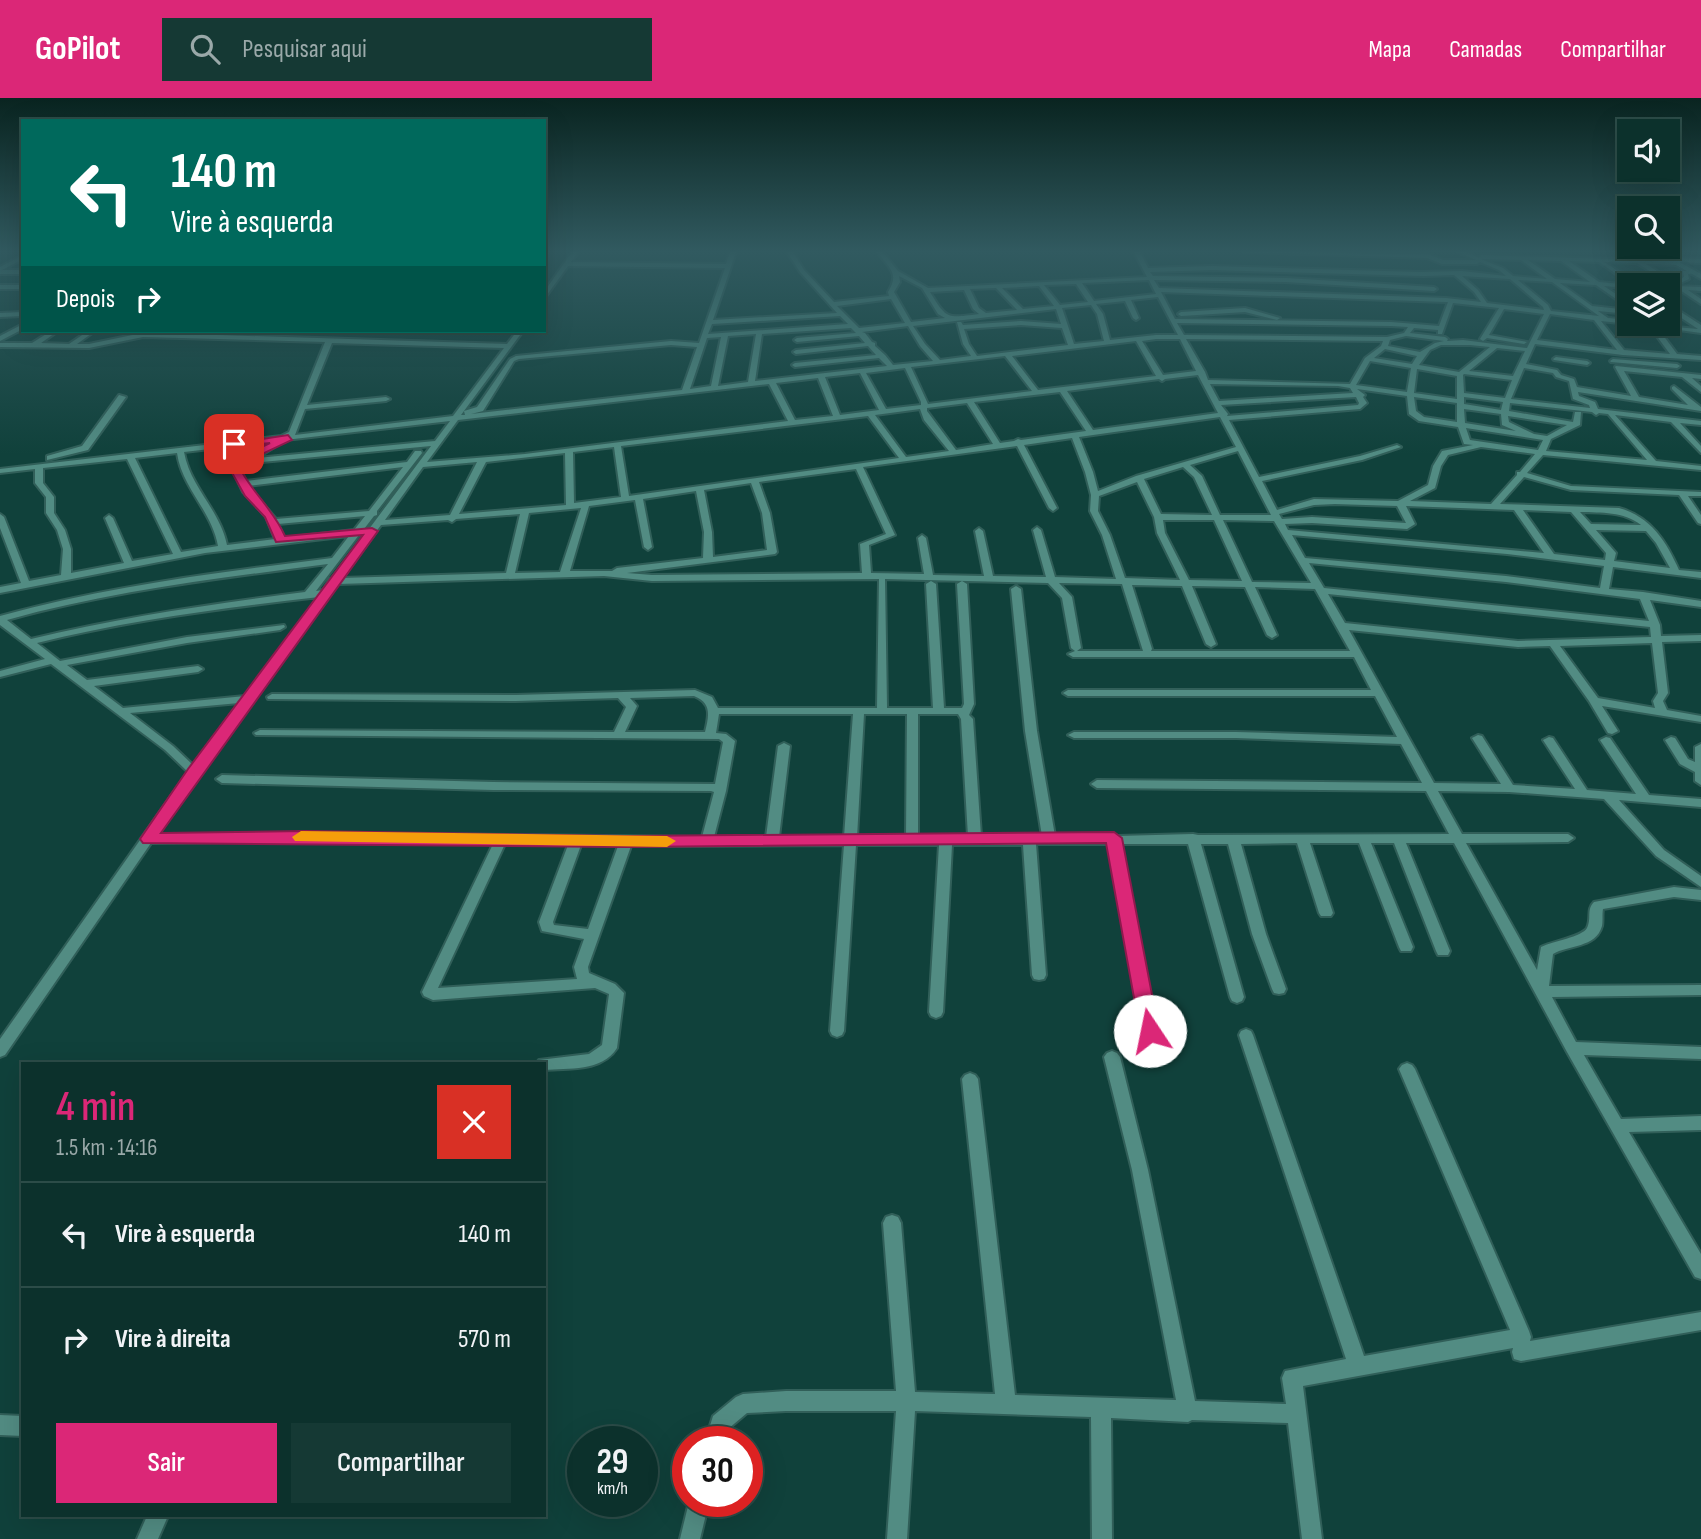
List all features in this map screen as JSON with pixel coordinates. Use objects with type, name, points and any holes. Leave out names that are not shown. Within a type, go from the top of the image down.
[{"type":"street","points":[[685,392],[709,322],[755,319]]},
{"type":"street","points":[[849,319],[891,368]]},
{"type":"street","points":[[908,319],[922,345],[938,362]]},
{"type":"street","points":[[797,340],[948,319]]},
{"type":"street","points":[[951,319],[960,323],[1065,326]]},
{"type":"street","points":[[960,323],[973,319]]},
{"type":"street","points":[[1062,319],[1072,347]]},
{"type":"street","points":[[1100,319],[1108,343]]},
{"type":"street","points":[[1174,319],[1279,521],[1358,654],[1572,1048],[1701,1271]]},
{"type":"street","points":[[1236,319],[1382,323],[1441,328]]},
{"type":"street","points":[[1279,319],[1285,321]]},
{"type":"street","points":[[1443,340],[1441,328],[1444,319]]},
{"type":"street","points":[[1479,341],[1494,319]]},
{"type":"street","points":[[1531,435],[1504,423],[1503,413],[1515,378],[1545,319]]},
{"type":"street","points":[[1597,319],[1623,353]]},
{"type":"street","points":[[960,323],[964,341],[975,358]]},
{"type":"street","points":[[1352,386],[1369,359],[1385,343],[1406,334],[1413,325]]},
{"type":"street","points":[[0,339],[21,327]]},
{"type":"street","points":[[1680,327],[1701,330]]},
{"type":"street","points":[[703,336],[798,330],[859,330]]},
{"type":"street","points":[[793,379],[798,330]]},
{"type":"street","points":[[34,345],[52,333]]},
{"type":"street","points":[[67,346],[80,341],[90,333]]},
{"type":"street","points":[[0,345],[94,345],[150,333]]},
{"type":"street","points":[[0,1051],[194,772],[415,465],[457,416],[519,333]]},
{"type":"street","points":[[751,384],[759,333]]},
{"type":"street","points":[[1406,334],[1443,340],[1532,346]]},
{"type":"street","points":[[142,335],[510,346]]},
{"type":"street","points":[[714,388],[725,335]]},
{"type":"street","points":[[1660,336],[1677,366],[1701,390]]},
{"type":"street","points":[[0,471],[457,416],[1138,340],[1184,337],[1385,343],[1418,361]]},
{"type":"street","points":[[1573,347],[1577,339]]},
{"type":"street","points":[[1138,340],[1162,379]]},
{"type":"street","points":[[1443,340],[1418,361],[1411,410],[1422,419],[1548,438]]},
{"type":"street","points":[[281,540],[262,504],[249,494],[237,471],[246,462],[288,438],[304,407],[328,341]]},
{"type":"street","points":[[1479,341],[1492,346],[1562,345],[1623,353],[1701,358]]},
{"type":"street","points":[[457,416],[480,409],[512,360],[518,357],[671,343],[701,345]]},
{"type":"street","points":[[796,352],[873,345]]},
{"type":"street","points":[[1562,345],[1556,359],[1558,376],[1573,381],[1576,397],[1592,404],[1596,413]]},
{"type":"street","points":[[1492,346],[1462,373],[1461,425],[1467,442],[1488,447],[1655,466],[1701,468]]},
{"type":"street","points":[[1604,351],[1620,369],[1641,401],[1649,419]]},
{"type":"street","points":[[1007,354],[1036,392]]},
{"type":"street","points":[[795,365],[883,356]]},
{"type":"street","points":[[1369,359],[1418,361],[1462,373],[1515,378]]},
{"type":"street","points":[[1556,359],[1587,363]]},
{"type":"street","points":[[1613,361],[1677,366]]},
{"type":"street","points":[[1521,365],[1556,371]]},
{"type":"street","points":[[907,366],[925,402],[923,407],[927,418],[953,451]]},
{"type":"street","points":[[1620,369],[1701,377]]},
{"type":"street","points":[[862,371],[884,412]]},
{"type":"street","points":[[821,376],[838,418]]},
{"type":"street","points":[[242,484],[415,465],[482,461],[1185,376],[1352,386],[1411,399]]},
{"type":"street","points":[[772,382],[778,411],[775,426]]},
{"type":"street","points":[[1223,411],[1354,408],[1363,403],[1352,386]]},
{"type":"street","points":[[1674,388],[1699,409]]},
{"type":"street","points":[[1062,389],[1090,432]]},
{"type":"street","points":[[1574,389],[1699,409]]},
{"type":"street","points":[[273,522],[374,522],[525,513],[1356,394],[1391,398],[1508,402],[1578,412],[1701,423]]},
{"type":"street","points":[[15,469],[24,461],[61,456],[85,448],[121,397]]},
{"type":"street","points":[[304,407],[386,399]]},
{"type":"street","points":[[1461,401],[1503,413],[1574,424]]},
{"type":"street","points":[[970,402],[997,444]]},
{"type":"street","points":[[778,411],[793,424]]},
{"type":"street","points":[[1493,507],[1541,453],[1548,438],[1579,421],[1578,412]]},
{"type":"street","points":[[871,414],[904,459]]},
{"type":"street","points":[[1611,415],[1655,466]]},
{"type":"street","points":[[1674,421],[1701,452]]},
{"type":"street","points":[[1074,434],[1095,495],[1094,511],[1124,581],[1147,649]]},
{"type":"street","points":[[1018,442],[1053,508]]},
{"type":"street","points":[[246,462],[432,443]]},
{"type":"street","points":[[617,444],[625,498]]},
{"type":"street","points":[[1257,480],[1362,458],[1397,447]]},
{"type":"street","points":[[1400,503],[1432,486],[1437,466],[1446,453],[1488,447]]},
{"type":"street","points":[[1095,495],[1139,478],[1241,448]]},
{"type":"street","points":[[180,450],[184,475],[192,481],[211,511],[222,536],[223,548]]},
{"type":"street","points":[[569,451],[570,506]]},
{"type":"street","points":[[130,456],[174,540],[178,555]]},
{"type":"street","points":[[452,519],[482,461]]},
{"type":"street","points":[[1184,464],[1198,476],[1272,635]]},
{"type":"street","points":[[39,467],[39,483],[50,497],[50,513],[61,530],[67,549],[66,578]]},
{"type":"street","points":[[859,467],[891,535],[864,544],[867,576]]},
{"type":"street","points":[[1520,474],[1571,488],[1701,494]]},
{"type":"street","points":[[1139,478],[1211,644]]},
{"type":"street","points":[[333,581],[604,573],[772,552],[765,513],[754,481]]},
{"type":"street","points":[[699,488],[708,532],[708,561]]},
{"type":"street","points":[[1553,507],[1575,500],[1571,488]]},
{"type":"street","points":[[1681,492],[1701,521]]},
{"type":"street","points":[[638,496],[648,547]]},
{"type":"street","points":[[1279,521],[1314,502],[1553,507],[1625,512],[1662,543],[1676,572]]},
{"type":"street","points":[[1158,517],[1312,520],[1404,527],[1411,524],[1400,503]]},
{"type":"street","points":[[564,574],[586,504]]},
{"type":"street","points":[[1517,508],[1550,556]]},
{"type":"street","points":[[1573,509],[1611,553],[1604,590]]},
{"type":"street","points":[[510,575],[525,513]]},
{"type":"street","points":[[0,517],[26,586]]},
{"type":"street","points":[[109,518],[129,564]]},
{"type":"street","points":[[1279,521],[1701,575]]},
{"type":"street","points":[[309,594],[358,532],[374,522]]},
{"type":"street","points":[[0,590],[178,555],[358,532],[374,522]]},
{"type":"street","points":[[1589,527],[1647,528]]},
{"type":"street","points":[[1037,530],[1052,580],[1067,597],[1074,651],[1358,654]]},
{"type":"street","points":[[979,531],[989,579]]},
{"type":"street","points":[[922,538],[930,581],[939,711]]},
{"type":"street","points":[[0,620],[39,608],[205,577],[336,560]]},
{"type":"street","points":[[1302,560],[1604,590],[1701,604]]},
{"type":"street","points":[[604,573],[683,579],[867,576],[930,581],[989,579],[1247,583],[1320,588],[1655,625]]},
{"type":"street","points":[[882,581],[882,711]]},
{"type":"street","points":[[37,584],[39,608]]},
{"type":"street","points":[[962,584],[969,704],[965,713],[975,841]]},
{"type":"street","points":[[1016,589],[1031,730],[1049,839]]},
{"type":"street","points":[[30,642],[102,625],[325,593]]},
{"type":"street","points":[[1643,595],[1655,625],[1654,638],[1663,693],[1658,701],[1662,712]]},
{"type":"street","points":[[0,620],[169,748],[194,772]]},
{"type":"street","points":[[1342,626],[1489,642],[1553,643],[1701,638]]},
{"type":"street","points":[[0,674],[187,640],[280,627]]},
{"type":"street","points":[[1553,643],[1594,701],[1609,736],[1645,798]]},
{"type":"street","points":[[84,684],[198,669]]},
{"type":"street","points":[[1068,692],[1379,693]]},
{"type":"street","points":[[272,698],[621,696],[695,693],[709,698],[715,711],[710,735]]},
{"type":"street","points":[[618,736],[632,706],[628,699],[621,696]]},
{"type":"street","points":[[121,711],[247,699]]},
{"type":"street","points":[[1594,701],[1701,719]]},
{"type":"street","points":[[715,711],[965,713]]},
{"type":"street","points":[[837,1031],[859,712]]},
{"type":"street","points":[[912,841],[913,712]]},
{"type":"street","points":[[260,733],[727,737],[729,741],[720,791],[707,841]]},
{"type":"street","points":[[1074,736],[1236,735],[1406,741]]},
{"type":"street","points":[[1478,738],[1509,788]]},
{"type":"street","points":[[1549,740],[1583,793]]},
{"type":"street","points":[[1671,740],[1684,761],[1700,775]]},
{"type":"street","points":[[772,841],[784,746]]},
{"type":"street","points":[[1700,775],[1701,747]]},
{"type":"street","points":[[222,779],[493,786],[704,786],[720,791]]},
{"type":"street","points":[[1097,784],[1509,788],[1701,803]]},
{"type":"street","points":[[1607,795],[1660,853],[1701,882]]},
{"type":"street","points":[[149,839],[305,837],[626,842],[1568,838]]},
{"type":"street","points":[[1114,838],[1150,1031]]},
{"type":"street","points":[[1193,838],[1237,997]]},
{"type":"street","points":[[1233,838],[1259,934],[1279,989]]},
{"type":"street","points":[[1302,838],[1326,913]]},
{"type":"street","points":[[1363,838],[1406,947]]},
{"type":"street","points":[[1398,838],[1443,951]]},
{"type":"street","points":[[1029,839],[1039,975]]},
{"type":"street","points":[[501,840],[429,992],[433,994],[592,983],[612,988],[618,993],[609,1048],[600,1057],[546,1064]]},
{"type":"street","points":[[576,841],[546,922],[547,928],[592,936]]},
{"type":"street","points":[[936,1012],[946,841]]},
{"type":"street","points":[[592,983],[583,976],[581,967],[626,842]]},
{"type":"street","points":[[1541,992],[1546,951],[1557,945],[1585,939],[1595,927],[1595,909],[1599,905],[1674,892],[1701,895]]},
{"type":"street","points":[[1541,992],[1701,990]]},
{"type":"street","points":[[1246,1035],[1358,1366]]},
{"type":"street","points":[[1572,1048],[1701,1053]]},
{"type":"street","points":[[1112,1057],[1140,1170],[1188,1412]]},
{"type":"street","points":[[1312,1539],[1292,1378],[1522,1337],[1407,1069]]},
{"type":"street","points":[[970,1079],[1006,1405]]},
{"type":"street","points":[[1616,1126],[1701,1123]]},
{"type":"street","points":[[892,1223],[906,1401],[897,1539]]},
{"type":"street","points":[[1521,1352],[1701,1321]]},
{"type":"street","points":[[719,1426],[743,1404],[906,1401],[1296,1414]]},
{"type":"street","points":[[1101,1409],[1102,1539]]},
{"type":"street","points":[[0,1425],[21,1426]]},
{"type":"street","points":[[147,1539],[158,1517]]},
{"type":"street","points":[[690,1539],[695,1517]]},
{"type":"slow traffic","points":[[301,837],[667,841]]},
{"type":"route","points":[[234,444],[288,438],[259,452],[237,471],[249,494],[262,504],[270,516],[281,540],[372,531],[194,772],[149,839],[305,837],[626,842],[1114,838],[1150,1031]]}]
